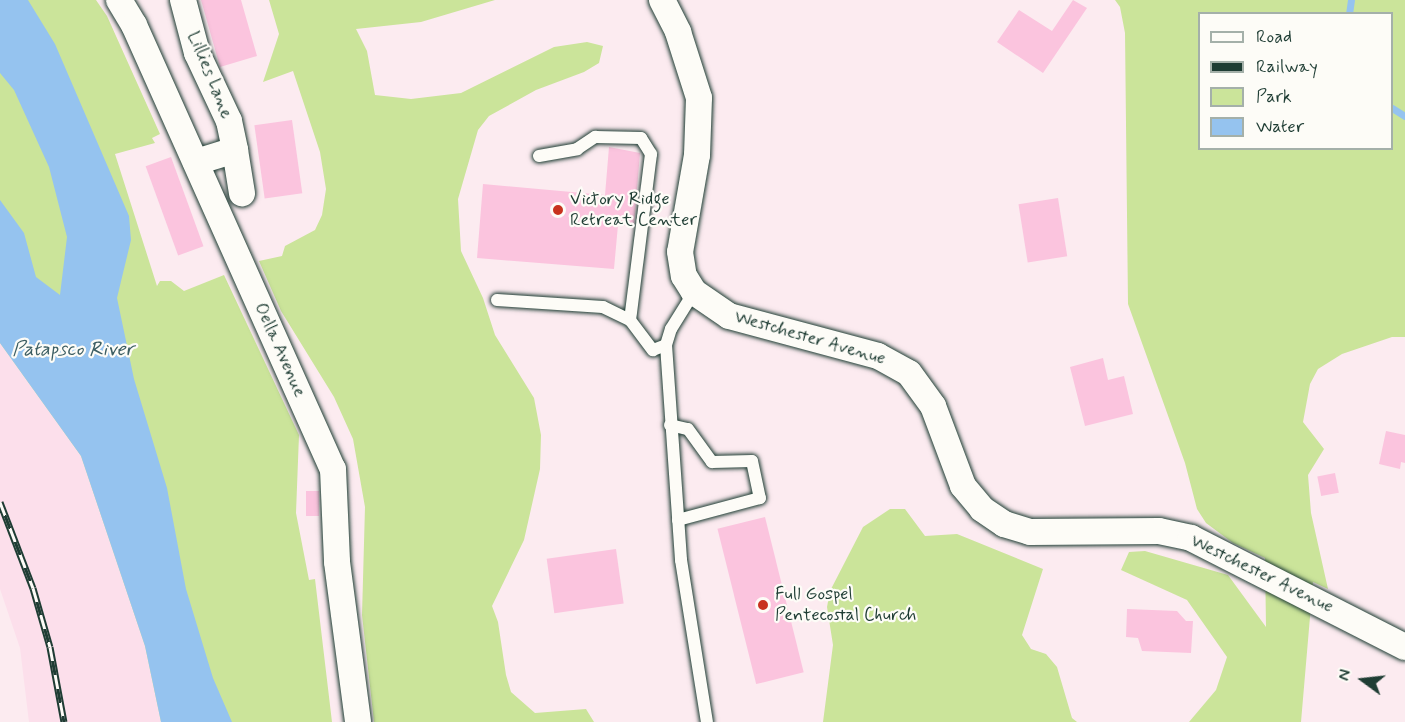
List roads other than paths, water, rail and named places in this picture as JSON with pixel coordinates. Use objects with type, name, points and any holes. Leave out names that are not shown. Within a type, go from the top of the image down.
[{"type":"street","name":"Oella Avenue","points":[[119,0],[196,162],[333,469],[337,562],[358,722]]},
{"type":"street","name":"Lillies Lane","points":[[183,0],[197,53],[229,122],[242,193]]},
{"type":"street","points":[[662,0],[678,32],[699,98],[701,127],[680,252],[684,276],[694,292]]},
{"type":"street","points":[[196,162],[235,150]]},
{"type":"street","name":"Westchester Avenue","points":[[694,292],[729,316],[878,356],[909,373],[933,406],[963,486],[982,509],[1004,524],[1030,532],[1177,533],[1241,560],[1405,647]]},
{"type":"lane","points":[[539,156],[577,149],[595,137],[641,138],[651,154],[638,280],[630,320]]},
{"type":"lane","points":[[694,292],[671,329],[666,345],[678,520],[707,722]]},
{"type":"lane","points":[[497,300],[603,307],[630,320],[653,350],[666,345]]},
{"type":"lane","points":[[670,425],[688,429],[712,462],[752,461],[760,498],[678,520]]},
{"type":"water","name":"Patapsco River","points":[[0,0],[28,0],[55,44],[129,216],[131,240],[117,298],[134,379],[167,488],[186,589],[213,678],[232,722],[161,722],[145,646],[81,456],[0,343],[0,200],[24,233],[36,277],[60,295],[67,237],[49,167],[14,90],[0,73]]},
{"type":"waterway","points":[[1349,12],[1351,0]]},
{"type":"waterway","points":[[1393,109],[1405,116]]},
{"type":"railway","points":[[0,502],[33,588],[50,647],[64,722]]},
{"type":"place","name":"Victory Ridge Retreat Center","points":[[558,210]]},
{"type":"place","name":"Full Gospel Pentecostal Church","points":[[763,605]]}]
